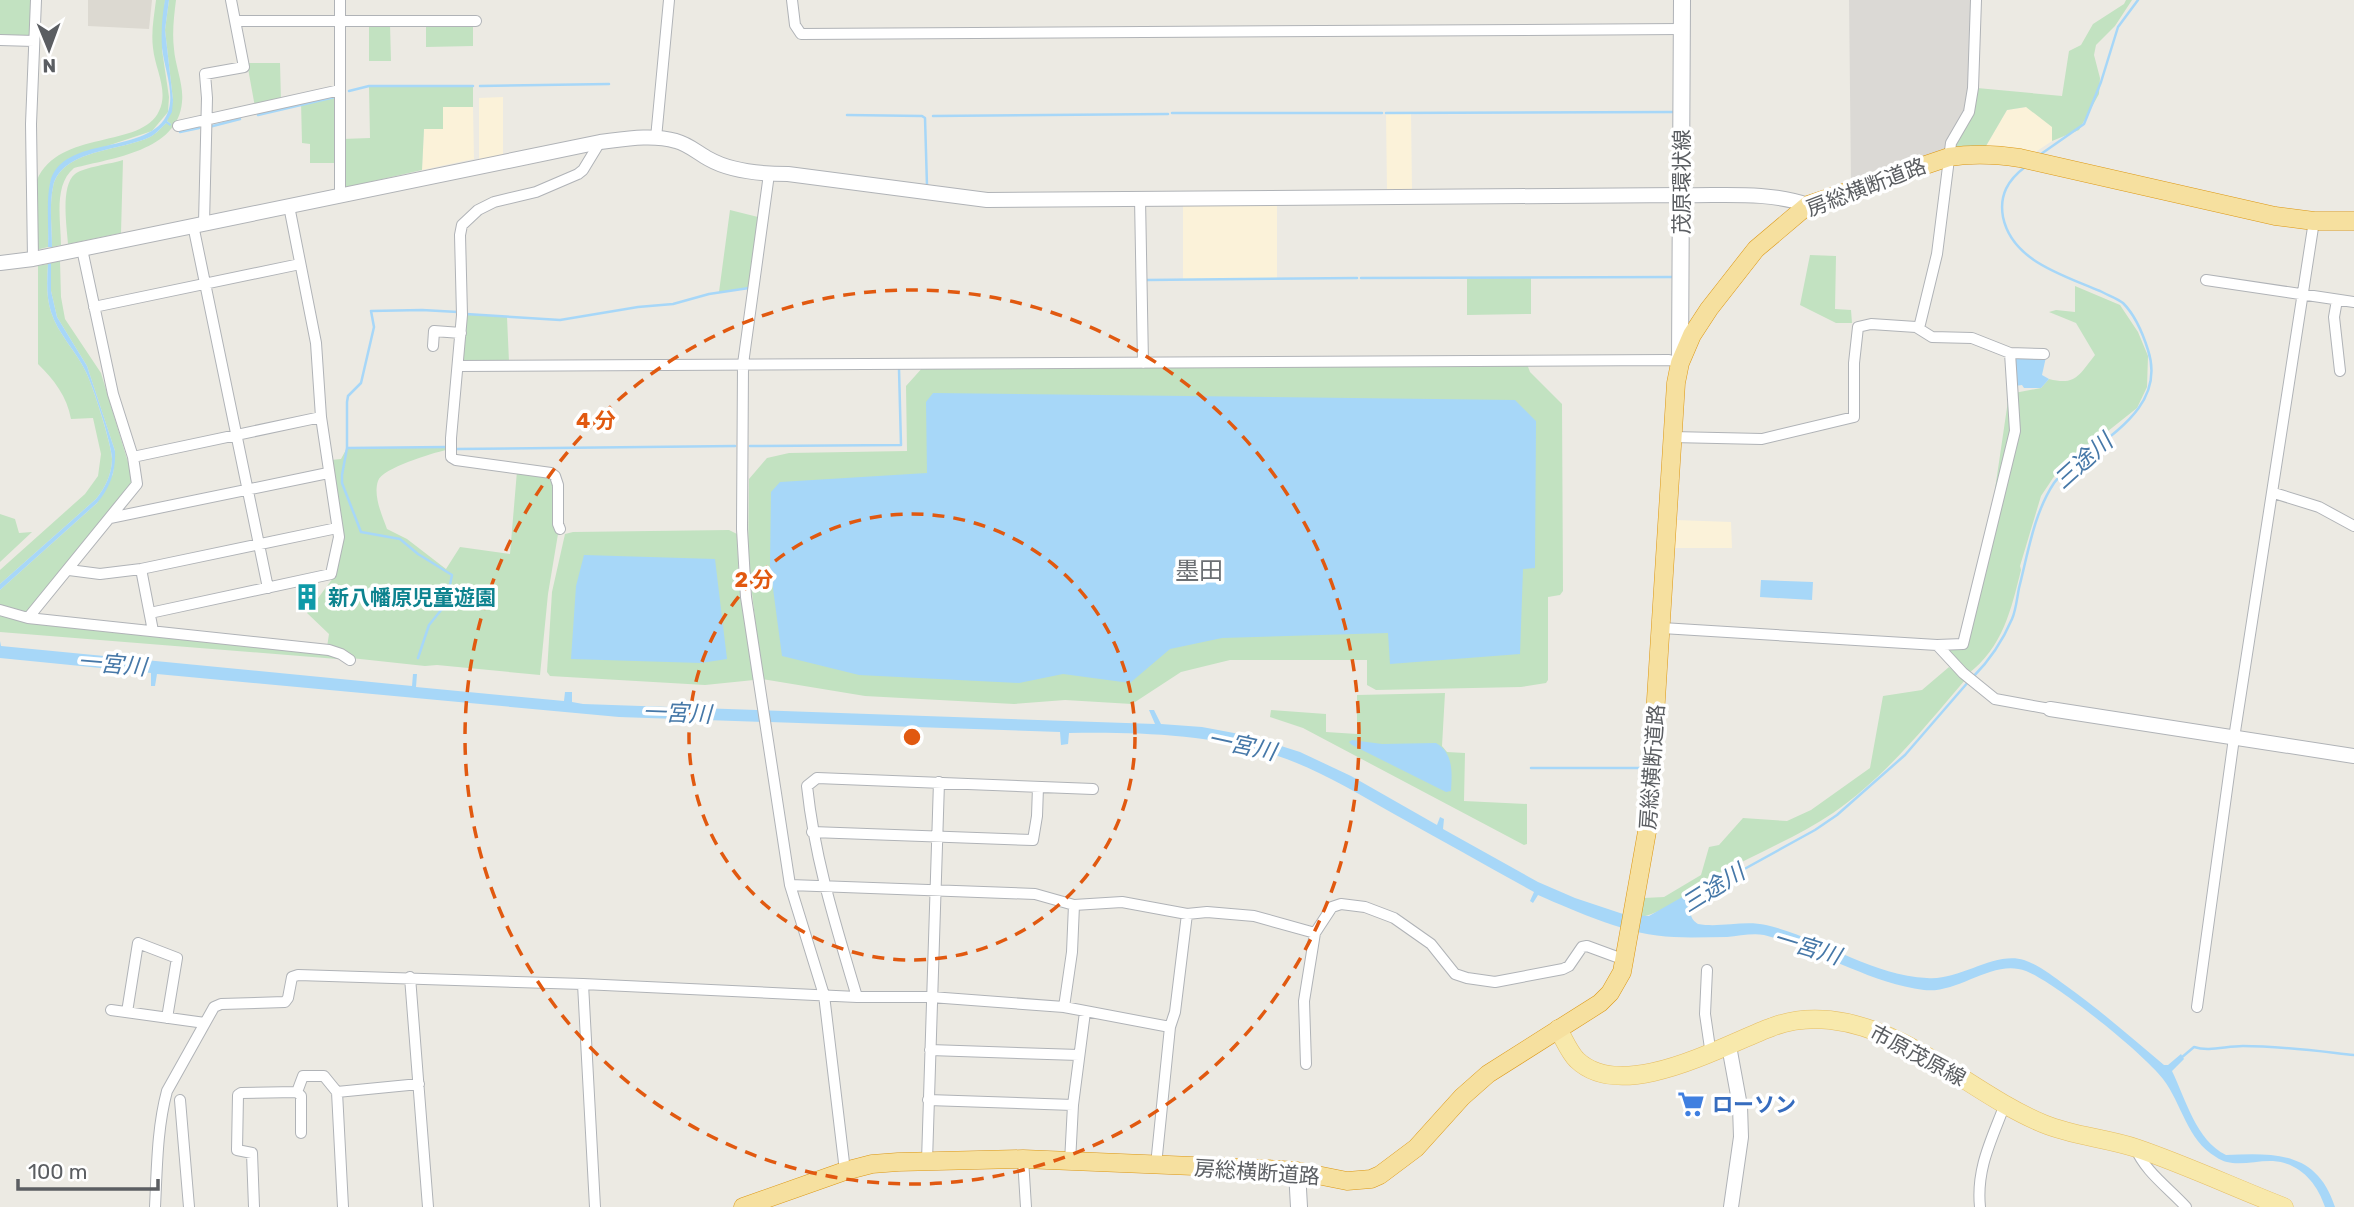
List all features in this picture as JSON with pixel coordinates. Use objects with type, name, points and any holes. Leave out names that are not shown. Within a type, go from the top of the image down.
[{"type":"highway","name":"房総横断道路","points":[[743,1207],[872,1164],[927,1160],[1024,1159],[1297,1171],[1347,1181],[1371,1179],[1380,1175],[1416,1148],[1462,1097],[1488,1074],[1600,1003],[1610,993],[1622,972],[1648,826],[1672,437],[1680,363],[1692,335],[1756,249],[1808,205],[1948,157],[1993,154],[2275,216],[2314,221],[2354,221]]},
{"type":"main road","name":"茂原環状線","points":[[1680,363],[1682,0]]},
{"type":"main road","name":"市原茂原線","points":[[1558,1029],[1576,1059],[1587,1068],[1600,1073],[1634,1074],[1674,1067],[1711,1055],[1773,1026],[1792,1021],[1827,1019],[1859,1025],[1901,1041],[2045,1125],[2135,1147],[2284,1207]]},
{"type":"main road","points":[[1297,1171],[1299,1207]]},
{"type":"street","points":[[33,260],[31,124],[36,0]]},
{"type":"street","points":[[231,0],[244,68],[205,74],[207,98],[198,224],[205,283],[268,588]]},
{"type":"street","points":[[340,0],[340,195]]},
{"type":"street","points":[[656,138],[668,0]]},
{"type":"street","points":[[792,0],[795,25],[801,34],[1682,29]]},
{"type":"street","points":[[1916,327],[1920,324],[1937,254],[1951,143],[1969,112],[1973,88],[1976,0]]},
{"type":"street","points":[[235,21],[476,21]]},
{"type":"street","points":[[0,40],[34,41]]},
{"type":"street","points":[[178,127],[340,90]]},
{"type":"street","points":[[0,263],[33,260],[600,142],[656,138],[677,141],[719,163],[769,174],[788,174],[987,200],[1681,195],[1773,197],[1808,205]]},
{"type":"street","points":[[561,529],[558,524],[557,481],[551,473],[456,460],[451,457],[461,333],[460,235],[465,220],[478,209],[494,202],[536,192],[578,174],[600,142]]},
{"type":"street","points":[[769,174],[743,365],[742,529],[746,597],[790,885],[824,995],[845,1171]]},
{"type":"street","points":[[1140,198],[1143,363]]},
{"type":"street","points":[[150,613],[331,574],[339,537],[321,417],[316,343],[289,206]]},
{"type":"street","points":[[2197,1007],[2234,738],[2314,221]]},
{"type":"street","points":[[27,618],[137,484],[133,457],[113,394],[82,249]]},
{"type":"street","points":[[94,307],[300,264]]},
{"type":"street","points":[[2206,280],[2354,302]]},
{"type":"street","points":[[2337,300],[2334,317],[2340,371]]},
{"type":"street","points":[[1672,437],[1762,439],[1854,417],[1854,363],[1858,327],[1871,324],[1916,327],[1932,337],[1972,338],[2010,353],[2044,354]]},
{"type":"street","points":[[433,346],[434,331],[461,333]]},
{"type":"street","points":[[1662,628],[1937,645],[1963,644],[2015,431],[2010,353]]},
{"type":"street","points":[[458,366],[1642,360],[1680,363]]},
{"type":"street","points":[[133,457],[321,417]]},
{"type":"street","points":[[110,518],[328,473]]},
{"type":"street","points":[[2273,493],[2319,507],[2354,526]]},
{"type":"street","points":[[69,570],[100,574],[141,569],[337,528]]},
{"type":"street","points":[[141,569],[153,631]]},
{"type":"street","points":[[3,611],[27,618],[329,650],[350,660]]},
{"type":"street","points":[[1937,645],[1963,673],[1994,699],[2354,756]]},
{"type":"street","points":[[857,997],[824,886],[812,832],[807,786],[817,778],[1093,789]]},
{"type":"street","points":[[927,1160],[939,782]]},
{"type":"street","points":[[812,832],[1033,840],[1038,787]]},
{"type":"street","points":[[790,885],[1035,894],[1074,905],[1122,902],[1187,914],[1207,912],[1254,916],[1315,933]]},
{"type":"street","points":[[1306,1064],[1304,1001],[1315,933],[1332,907],[1340,904],[1365,907],[1394,918],[1432,944],[1455,974],[1494,982],[1563,969],[1569,966],[1582,947],[1587,946],[1625,960]]},
{"type":"street","points":[[1064,1007],[1072,952],[1074,905]]},
{"type":"street","points":[[1156,1165],[1170,1027],[1175,1012],[1187,914]]},
{"type":"street","points":[[127,1012],[138,943],[177,958],[167,1018]]},
{"type":"street","points":[[1707,970],[1705,1014],[1711,1055]]},
{"type":"street","points":[[155,1207],[163,1106],[167,1091],[214,1007],[221,1004],[285,1002],[292,977],[298,975],[411,977],[931,998],[1064,1007],[1170,1027]]},
{"type":"street","points":[[411,977],[428,1207]]},
{"type":"street","points":[[583,984],[595,1207]]},
{"type":"street","points":[[111,1010],[205,1023]]},
{"type":"street","points":[[1070,1162],[1073,1105],[1085,1012]]},
{"type":"street","points":[[1729,1046],[1740,1106],[1741,1137],[1731,1207]]},
{"type":"street","points":[[930,1049],[1079,1055]]},
{"type":"street","points":[[297,1092],[303,1076],[322,1076],[337,1092],[343,1207]]},
{"type":"street","points":[[337,1092],[419,1084]]},
{"type":"street","points":[[254,1207],[252,1153],[237,1150],[238,1095],[297,1092],[301,1096],[301,1133]]},
{"type":"street","points":[[180,1100],[189,1207]]},
{"type":"street","points":[[928,1100],[1073,1105]]},
{"type":"street","points":[[1980,1207],[1978,1186],[1981,1167],[2005,1104]]},
{"type":"street","points":[[2135,1147],[2138,1155],[2182,1205]]},
{"type":"street","points":[[1024,1159],[1026,1207]]},
{"type":"shaded area","points":[[88,0],[152,0],[149,29],[88,26]]},
{"type":"shaded area","points":[[1849,0],[1974,0],[1968,106],[1944,152],[1918,158],[1851,182]]},
{"type":"shaded area","points":[[503,97],[503,156],[479,159],[479,98]]},
{"type":"shaded area","points":[[443,107],[473,107],[474,159],[422,170],[424,129]]},
{"type":"shaded area","points":[[2027,107],[2053,127],[2052,141],[2034,153],[1986,146],[2007,110]]},
{"type":"shaded area","points":[[1386,113],[1411,113],[1412,190],[1387,191]]},
{"type":"shaded area","points":[[1183,201],[1277,201],[1277,279],[1183,279]]},
{"type":"shaded area","points":[[1676,520],[1731,522],[1732,548],[1674,548]]},
{"type":"green space","points":[[0,0],[33,0],[32,34],[29,37],[0,36]]},
{"type":"green space","points":[[156,0],[165,0],[162,50],[169,97],[168,112],[152,131],[68,159],[50,183],[48,247],[36,250],[36,186],[48,164],[63,153],[81,146],[136,131],[150,123],[159,111],[163,96],[152,42]]},
{"type":"green space","points":[[169,0],[176,0],[173,43],[182,95],[178,118],[169,132],[141,150],[74,168],[67,175],[61,194],[61,245],[52,247],[53,187],[58,175],[67,165],[94,153],[138,142],[166,123],[171,124],[167,121],[173,100],[165,30]]},
{"type":"green space","points":[[2126,0],[2132,0],[2115,26],[2096,45],[2094,55],[2100,78],[2099,94],[2079,130],[2052,141],[2052,127],[2026,107],[2007,110],[1986,146],[1951,148],[1977,88],[2062,96],[2069,51],[2081,45],[2093,24]]},
{"type":"green space","points":[[426,23],[473,23],[473,46],[426,47]]},
{"type":"green space","points":[[369,24],[390,24],[391,61],[369,61]]},
{"type":"green space","points":[[247,63],[280,63],[281,101],[255,107]]},
{"type":"green space","points":[[369,86],[473,86],[473,107],[443,107],[443,129],[424,129],[422,170],[343,188],[342,139],[370,138]]},
{"type":"green space","points":[[337,93],[337,160],[334,163],[310,163],[310,144],[302,143],[301,101]]},
{"type":"green space","points":[[123,160],[121,233],[68,244],[65,207],[70,180],[85,169]]},
{"type":"green space","points":[[730,210],[758,217],[749,288],[719,292]]},
{"type":"green space","points":[[1810,255],[1836,256],[1835,309],[1851,310],[1852,323],[1836,323],[1800,305]]},
{"type":"green space","points":[[60,261],[65,319],[101,373],[134,482],[26,613],[0,606],[0,590],[97,503],[113,474],[115,451],[87,366],[57,317],[51,291],[51,263]]},
{"type":"green space","points":[[48,264],[47,282],[51,312],[89,379],[109,442],[112,465],[96,499],[0,584],[0,570],[85,494],[98,476],[101,454],[93,418],[71,419],[59,389],[38,364],[38,266]]},
{"type":"green space","points":[[1531,277],[1531,314],[1467,315],[1467,278]]},
{"type":"green space","points":[[2075,286],[2120,305],[2138,332],[2148,356],[2147,387],[2137,408],[2064,466],[2041,496],[2004,627],[1990,652],[1968,674],[1944,647],[1962,647],[1988,537],[2009,394],[2041,388],[2049,379],[2071,380],[2081,373],[2095,355],[2076,323],[2049,312],[2075,312]]},
{"type":"green space","points":[[466,314],[507,317],[509,362],[460,362]]},
{"type":"green space","points":[[1527,364],[1530,372],[1562,404],[1563,591],[1560,595],[1548,597],[1546,683],[1521,687],[1376,690],[1367,685],[1367,660],[1230,660],[1181,672],[1132,704],[1065,700],[1014,704],[865,696],[762,679],[748,559],[749,479],[767,458],[789,453],[907,451],[906,386],[924,366]]},
{"type":"green space","points":[[446,447],[446,450],[388,471],[378,481],[377,493],[387,529],[407,539],[446,569],[460,547],[510,554],[517,471],[554,476],[558,534],[548,594],[540,675],[351,658],[327,647],[329,634],[307,613],[333,578],[339,558],[331,460],[341,459],[347,448]]},
{"type":"green space","points":[[0,514],[15,519],[19,533],[32,532],[0,562]]},
{"type":"green space","points":[[729,530],[737,534],[739,584],[754,680],[705,685],[550,676],[547,672],[552,592],[565,534]]},
{"type":"green space","points":[[0,614],[340,656],[337,659],[0,632]]},
{"type":"green space","points":[[1949,667],[1965,680],[1903,751],[1852,799],[1819,822],[1715,877],[1668,906],[1640,917],[1644,898],[1664,897],[1701,875],[1709,847],[1719,845],[1743,818],[1787,821],[1811,810],[1870,768],[1883,696],[1922,690]]},
{"type":"green space","points":[[1445,693],[1442,746],[1447,752],[1465,753],[1464,801],[1527,804],[1527,844],[1524,845],[1303,728],[1270,717],[1271,710],[1326,714],[1326,732],[1357,734],[1357,695]]},
{"type":"water","points":[[165,0],[169,0],[165,30],[173,100],[172,112],[167,121],[171,124],[170,126],[166,123],[156,133],[138,142],[94,153],[67,165],[58,175],[53,187],[52,247],[48,247],[49,190],[58,167],[71,157],[88,150],[144,135],[158,126],[168,112],[170,88],[162,42]]},
{"type":"water","points":[[51,263],[51,291],[57,317],[87,366],[115,451],[113,472],[109,485],[97,503],[0,590],[0,584],[96,499],[112,465],[109,441],[89,379],[51,312],[47,282],[48,264]]},
{"type":"water","points":[[2015,356],[2046,357],[2042,375],[2049,379],[2041,388],[2015,386]]},
{"type":"water","points":[[933,393],[1515,400],[1536,421],[1535,568],[1523,569],[1520,654],[1390,664],[1388,633],[1222,638],[1170,649],[1130,683],[1063,674],[1019,683],[859,675],[782,656],[770,566],[771,492],[780,482],[927,473],[926,402]]},
{"type":"water","points":[[584,555],[715,559],[727,659],[701,663],[571,659],[576,586]]},
{"type":"water","points":[[1761,580],[1813,582],[1812,600],[1760,597]]},
{"type":"water","name":"一宮川","points":[[0,641],[1,646],[412,686],[413,674],[417,674],[416,687],[564,701],[565,692],[572,692],[572,702],[583,704],[1155,724],[1149,710],[1154,710],[1161,724],[1202,727],[1250,736],[1300,752],[1351,776],[1437,825],[1440,817],[1444,819],[1443,829],[1538,882],[1626,915],[1649,916],[1698,888],[1705,899],[1694,907],[1691,913],[1698,924],[1766,925],[1866,963],[1906,975],[1939,978],[2001,959],[2013,958],[2030,962],[2091,1004],[2164,1065],[2168,1065],[2181,1054],[2184,1059],[2172,1071],[2199,1129],[2216,1148],[2226,1155],[2277,1156],[2306,1165],[2327,1189],[2335,1207],[2325,1207],[2312,1182],[2291,1166],[2273,1161],[2229,1163],[2206,1150],[2191,1131],[2170,1089],[2153,1067],[2077,1004],[2026,971],[2001,969],[1950,987],[1924,990],[1883,980],[1764,935],[1657,936],[1604,922],[1538,895],[1533,903],[1530,901],[1534,892],[1351,789],[1291,761],[1250,748],[1147,734],[1069,733],[1068,744],[1061,745],[1060,732],[619,717],[157,674],[155,686],[151,686],[151,673],[0,658]]},
{"type":"water","points":[[1352,740],[1382,744],[1436,743],[1449,758],[1451,791],[1446,792],[1352,745],[1349,742]]},
{"type":"waterway","name":"三途川","points":[[2041,154],[2084,124],[2101,82],[2118,27],[2138,0]]},
{"type":"waterway","points":[[480,86],[609,84]]},
{"type":"waterway","points":[[349,91],[369,86],[473,86]]},
{"type":"waterway","points":[[258,115],[335,97]]},
{"type":"waterway","points":[[1386,113],[1675,112]]},
{"type":"waterway","points":[[1172,113],[1382,113]]},
{"type":"waterway","points":[[933,116],[1168,114]]},
{"type":"waterway","points":[[847,115],[925,118],[927,186]]},
{"type":"waterway","points":[[209,127],[240,119]]},
{"type":"waterway","points":[[180,132],[199,128]]},
{"type":"waterway","name":"三途川","points":[[1973,677],[1995,650],[2012,619],[2032,534],[2041,507],[2054,483],[2123,426],[2144,400],[2150,385],[2148,350],[2141,331],[2123,303],[2041,265],[2028,256],[2008,232],[2002,202],[2006,189],[2025,167]]},
{"type":"waterway","points":[[1361,278],[1675,277]]},
{"type":"waterway","points":[[1146,280],[1357,278]]},
{"type":"waterway","points":[[466,314],[560,320],[673,304],[709,294],[749,288]]},
{"type":"waterway","points":[[418,658],[429,625],[446,604],[452,575],[400,539],[361,532],[342,483],[347,448],[347,402],[348,396],[361,383],[374,327],[371,311],[458,312]]},
{"type":"waterway","points":[[750,446],[901,445],[899,369]]},
{"type":"waterway","points":[[455,449],[735,446]]},
{"type":"waterway","points":[[348,448],[446,447]]},
{"type":"waterway","name":"三途川","points":[[1699,894],[1837,815],[1905,755],[1969,681]]},
{"type":"waterway","points":[[1531,768],[1645,768]]},
{"type":"waterway","points":[[2181,1058],[2194,1047],[2212,1049],[2243,1046],[2354,1055]]},
{"type":"place","name":"新八幡原児童遊園","points":[[307,597]]},
{"type":"place","name":"ローソン","points":[[1691,1104]]},
{"type":"district","name":"墨田","points":[[1199,571]]}]
